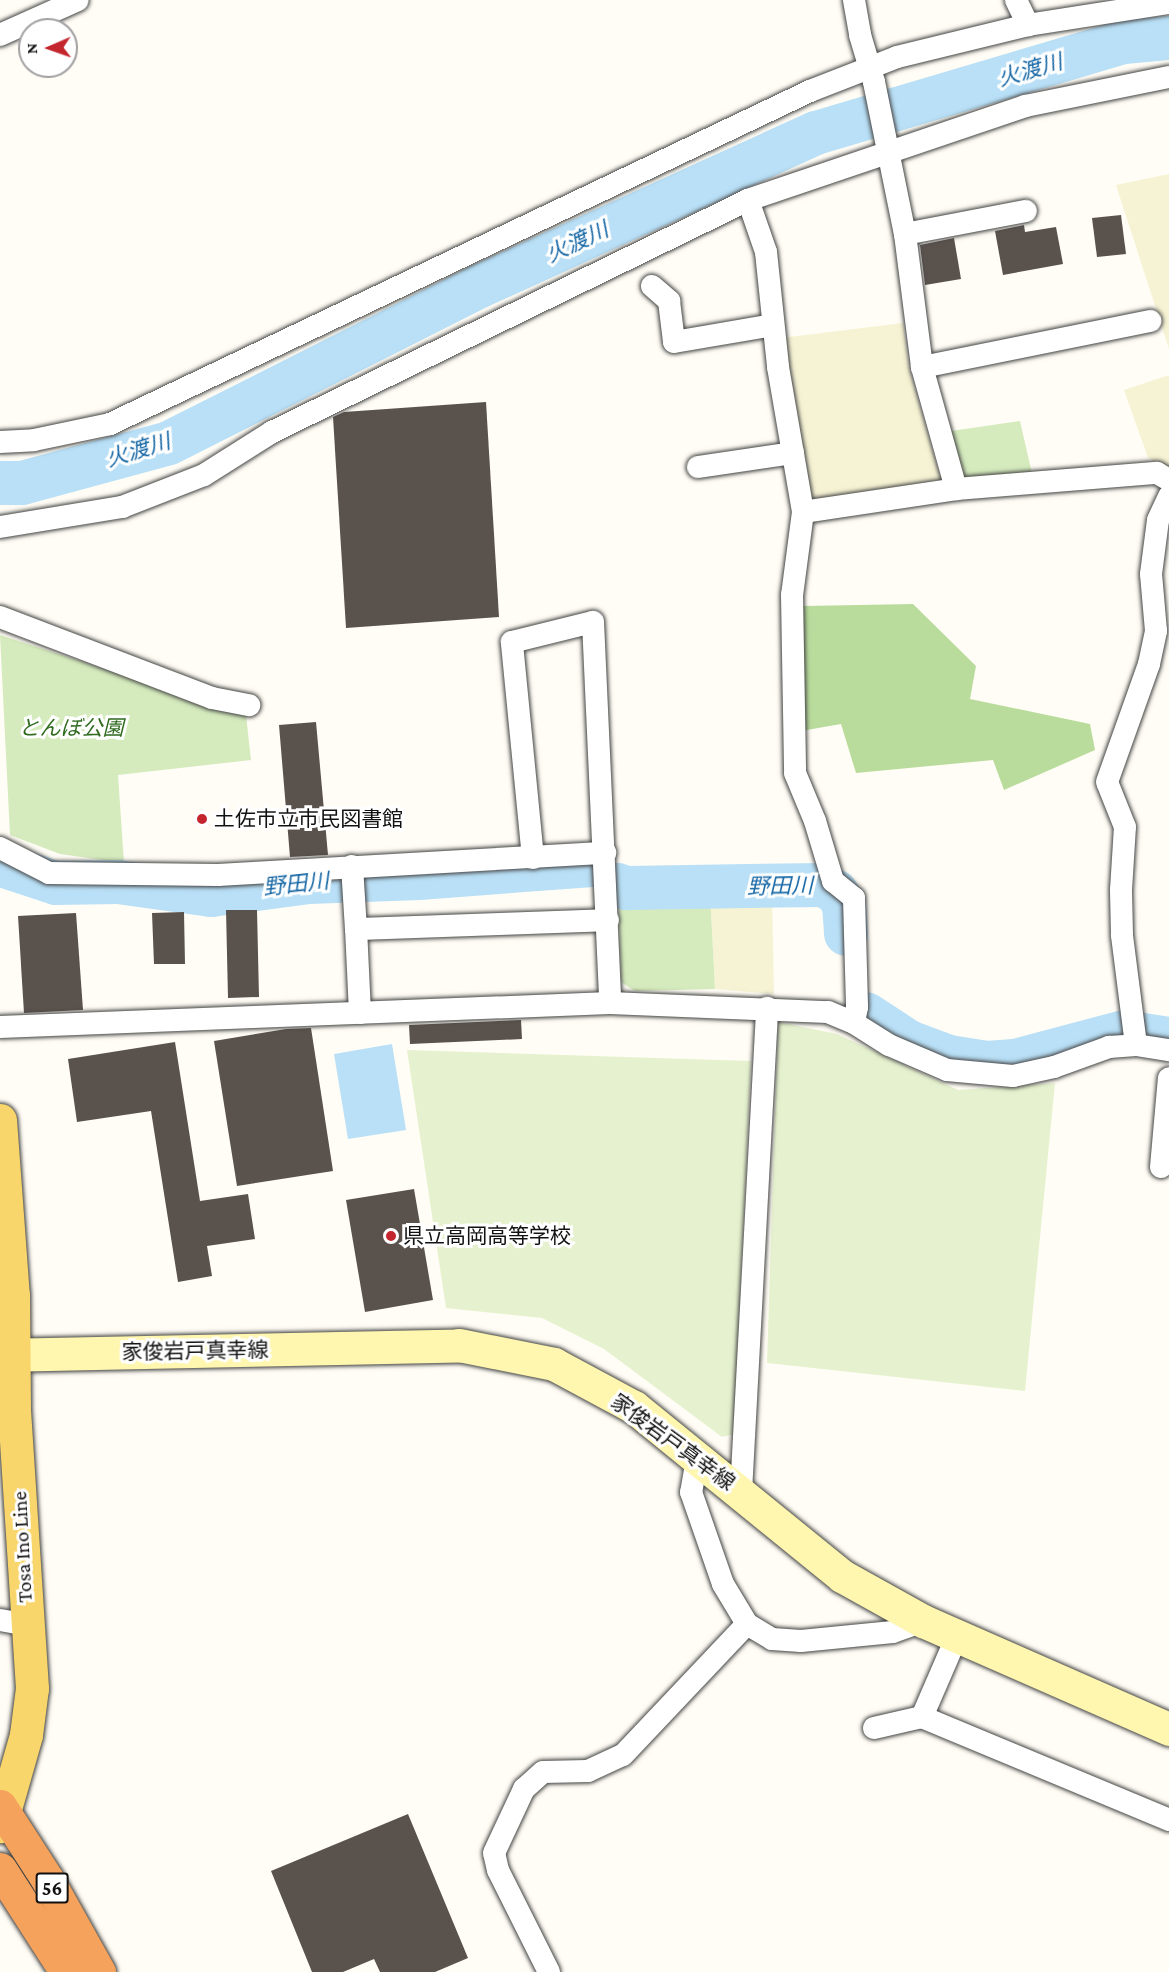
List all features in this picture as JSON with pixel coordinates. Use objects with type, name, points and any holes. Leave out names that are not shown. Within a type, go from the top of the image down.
[{"type":"highway","name":"56","points":[[2,1815],[47,1879],[99,1972]]},
{"type":"highway","name":"56","points":[[0,1869],[66,1972]]},
{"type":"main road","name":"Tosa Ino Line","points":[[0,1120],[13,1295],[7,1355],[14,1623],[32,1688],[26,1735],[2,1815]]},
{"type":"main road","name":"家俊岩戸真幸線","points":[[7,1355],[459,1345],[554,1364],[634,1407],[697,1459],[741,1491],[842,1576],[923,1621],[1149,1719],[1169,1730]]},
{"type":"street","points":[[0,35],[78,0]]},
{"type":"street","points":[[854,0],[860,35],[873,75],[904,234],[922,367],[956,489]]},
{"type":"street","points":[[1016,0],[1028,24]]},
{"type":"street","points":[[0,442],[33,440],[110,424],[789,101],[873,75],[897,57],[1028,24],[1120,5],[1169,3]]},
{"type":"street","points":[[0,527],[122,507],[204,475],[272,432],[748,200],[887,143],[1025,106],[1169,77]]},
{"type":"street","points":[[748,200],[766,252],[778,367],[803,512],[792,594],[795,773],[815,821],[833,881],[854,898],[857,1007],[854,1023]]},
{"type":"street","points":[[904,234],[1026,211]]},
{"type":"street","points":[[652,286],[669,301],[674,342],[773,325]]},
{"type":"street","points":[[922,367],[1150,321]]},
{"type":"street","points":[[698,467],[793,453]]},
{"type":"street","points":[[803,512],[956,489],[1157,473],[1169,480]]},
{"type":"street","points":[[1136,1045],[1122,935],[1121,890],[1125,827],[1107,782],[1149,664],[1156,631],[1151,574],[1158,520],[1169,496]]},
{"type":"street","points":[[0,617],[212,698],[249,705]]},
{"type":"street","points":[[533,858],[512,642],[593,622],[610,1003]]},
{"type":"street","points":[[0,848],[49,873],[218,875],[605,853]]},
{"type":"street","points":[[352,866],[356,896],[360,1013]]},
{"type":"street","points":[[356,929],[608,920]]},
{"type":"street","points":[[0,1027],[610,1003],[828,1012],[854,1023],[889,1045],[947,1070],[1013,1076],[1054,1067],[1109,1047],[1136,1045],[1169,1050]]},
{"type":"street","points":[[741,1491],[767,1008]]},
{"type":"street","points":[[1161,1167],[1169,1078]]},
{"type":"street","points":[[697,1459],[691,1492],[723,1584],[747,1624],[772,1639],[801,1641],[893,1632],[923,1621]]},
{"type":"street","points":[[549,1972],[498,1870],[494,1853],[524,1789],[543,1772],[588,1772],[623,1755],[747,1624]]},
{"type":"street","points":[[922,1718],[957,1636]]},
{"type":"street","points":[[874,1728],[922,1718],[1169,1820]]},
{"type":"shaded area","points":[[1169,174],[1169,349],[1116,185]]},
{"type":"shaded area","points":[[903,323],[909,368],[941,481],[812,501],[781,338]]},
{"type":"shaded area","points":[[1169,375],[1169,468],[1148,458],[1124,390]]},
{"type":"shaded area","points":[[772,892],[774,994],[715,989],[710,893]]},
{"type":"green space","points":[[1020,421],[1033,478],[963,484],[951,431]]},
{"type":"green space","points":[[913,604],[976,666],[970,699],[1090,724],[1095,750],[1004,790],[993,760],[856,773],[841,724],[801,731],[803,606]]},
{"type":"green space","name":"とんぼ公園","points":[[0,635],[246,715],[251,760],[118,775],[124,863],[60,854],[10,835]]},
{"type":"green space","points":[[618,892],[710,893],[715,989],[635,991],[621,982]]},
{"type":"green space","points":[[778,1022],[837,1034],[958,1090],[1055,1083],[1025,1391],[767,1363]]},
{"type":"green space","points":[[407,1050],[751,1061],[734,1434],[722,1437],[604,1349],[542,1318],[446,1308]]},
{"type":"water","points":[[392,1044],[406,1130],[348,1139],[334,1054]]},
{"type":"building","points":[[1121,215],[1126,254],[1097,257],[1092,218]]},
{"type":"building","points":[[1024,225],[1025,232],[1056,227],[1063,264],[1003,275],[995,231]]},
{"type":"building","points":[[954,238],[961,279],[925,285],[920,245]]},
{"type":"building","points":[[486,402],[499,617],[346,628],[333,417],[344,412]]},
{"type":"building","points":[[316,722],[328,855],[290,857],[279,725]]},
{"type":"building","points":[[226,910],[257,910],[259,997],[228,998]]},
{"type":"building","points":[[184,912],[185,964],[154,964],[152,913]]},
{"type":"building","points":[[76,913],[83,1010],[24,1013],[18,916]]},
{"type":"building","points":[[521,1020],[522,1039],[410,1044],[409,1025]]},
{"type":"building","points":[[311,1028],[333,1171],[237,1186],[214,1041],[286,1029]]},
{"type":"building","points":[[175,1042],[200,1201],[248,1194],[255,1239],[207,1246],[212,1276],[178,1282],[151,1111],[77,1122],[68,1059]]},
{"type":"building","points":[[414,1189],[433,1300],[365,1312],[346,1200]]},
{"type":"building","points":[[408,1814],[468,1958],[435,1972],[380,1972],[374,1959],[343,1972],[312,1972],[271,1871]]},
{"type":"waterway","name":"火渡川","points":[[0,483],[22,483],[169,443],[480,286],[816,133],[1124,42],[1169,38]]},
{"type":"waterway","name":"野田川","points":[[4,866],[56,883],[118,882],[211,895],[309,882],[419,878],[592,865]]},
{"type":"waterway","name":"野田川","points":[[618,885],[626,888],[823,885],[836,892],[844,904],[846,934]]},
{"type":"waterway","name":"野田川","points":[[866,1014],[909,1042],[949,1057],[986,1063],[1015,1061],[1124,1032],[1169,1039]]},
{"type":"place","name":"土佐市立市民図書館","points":[[202,819]]},
{"type":"place","name":"県立高岡高等学校","points":[[391,1236]]}]
